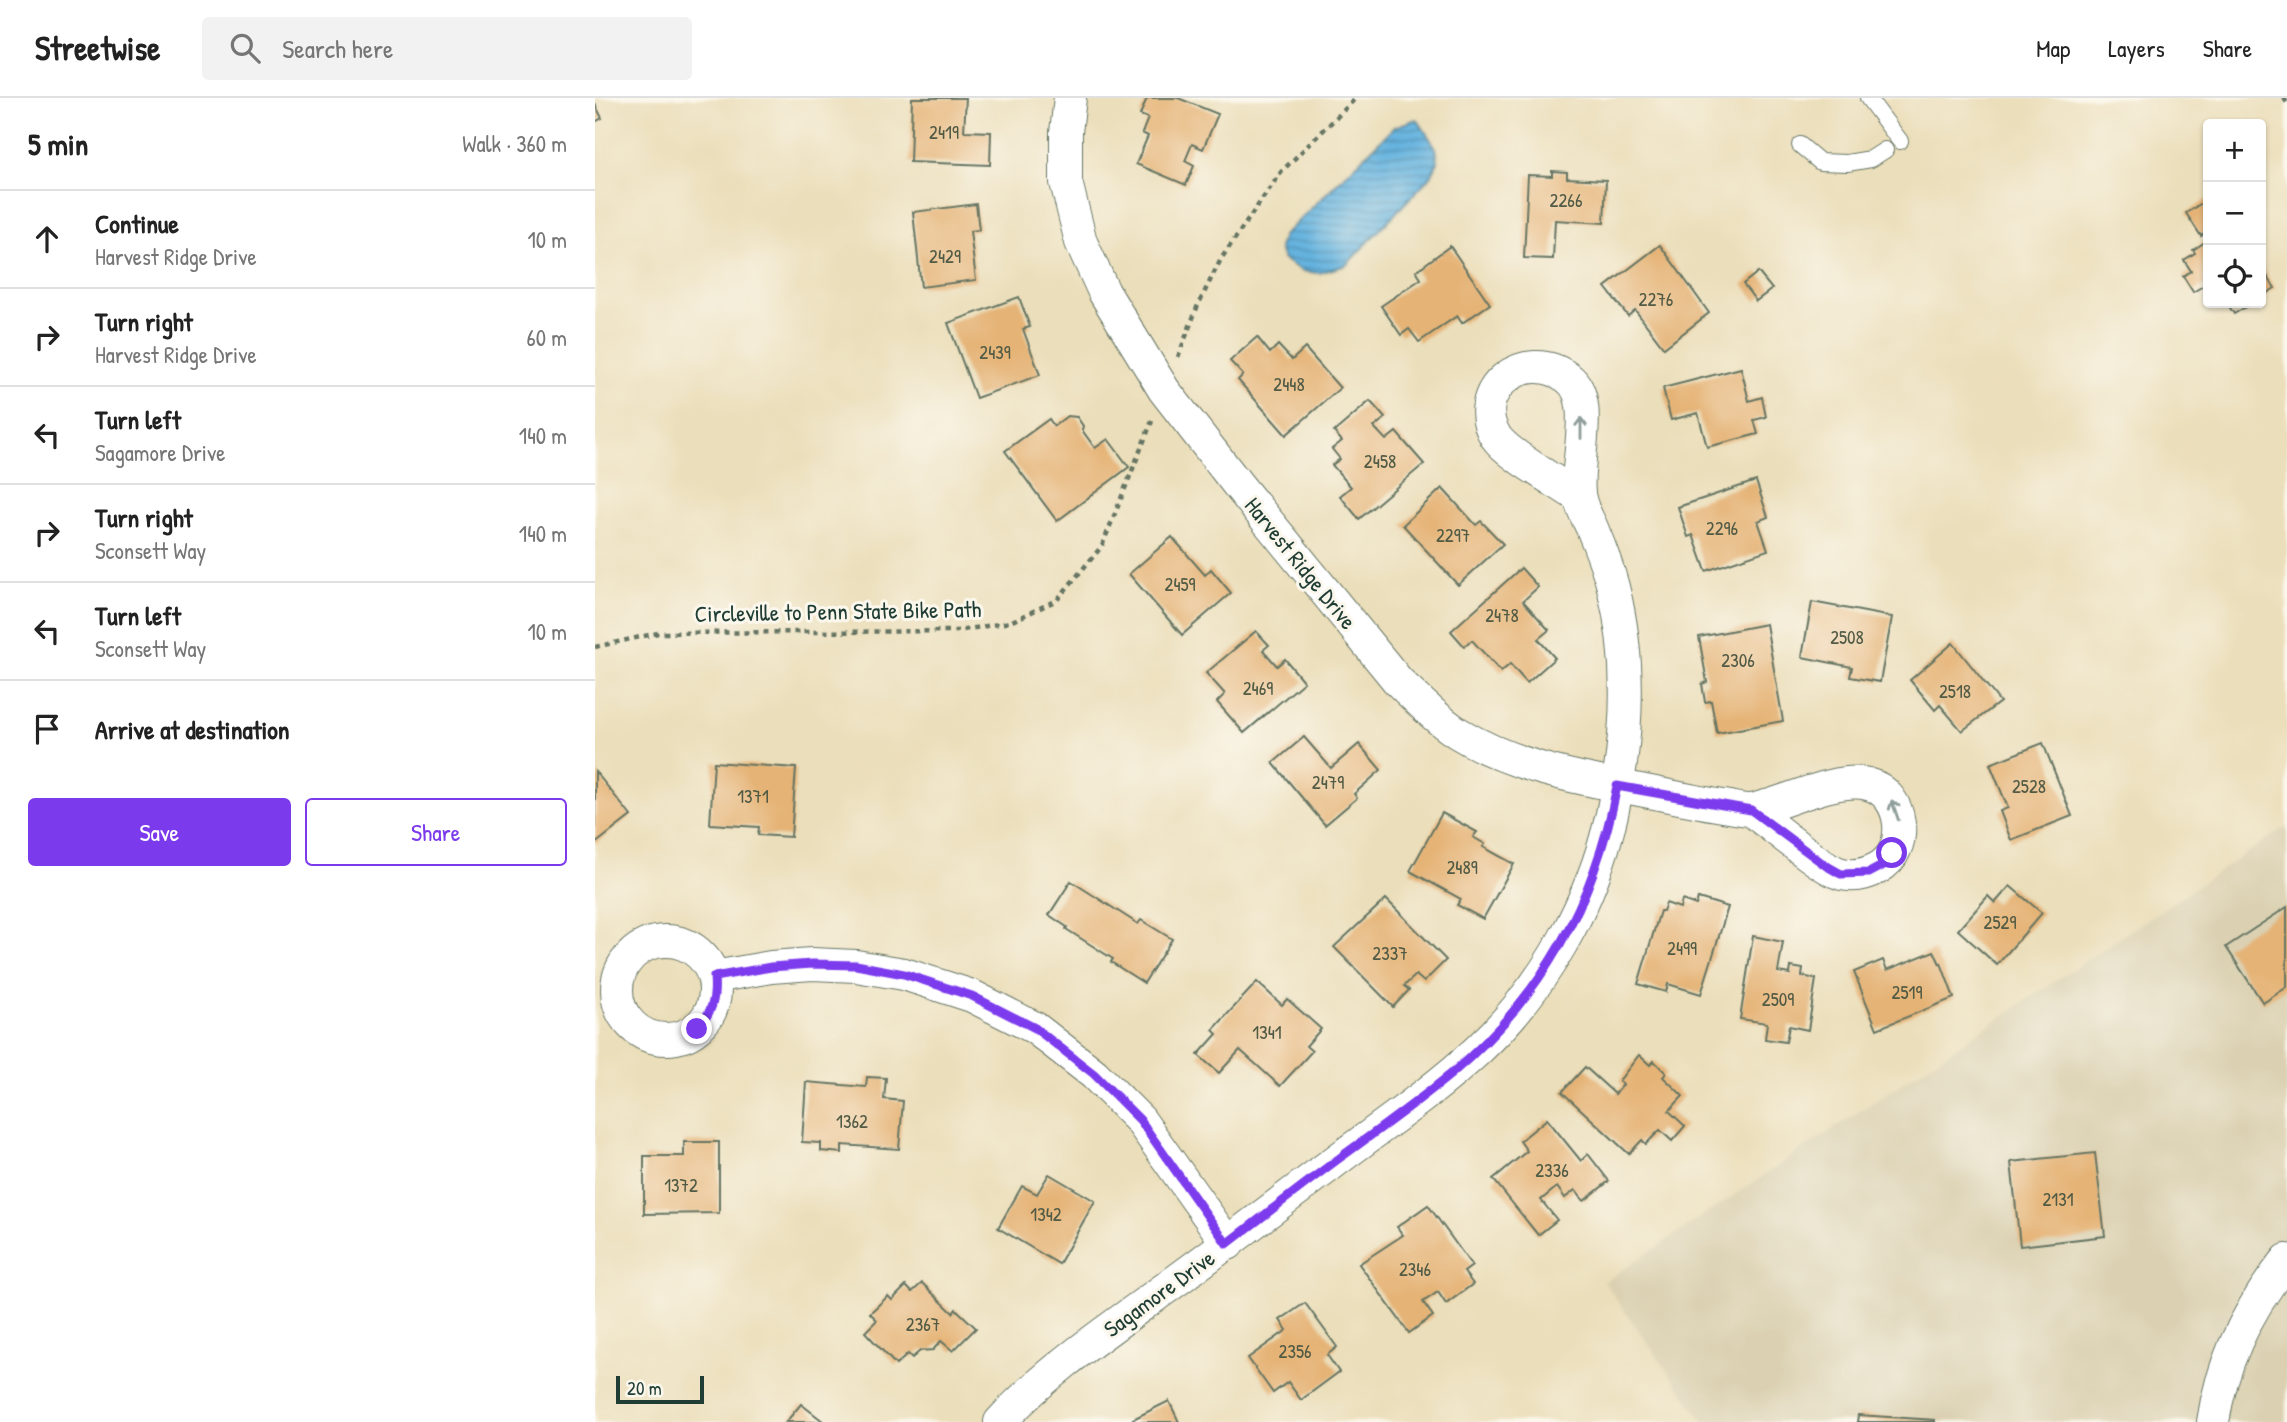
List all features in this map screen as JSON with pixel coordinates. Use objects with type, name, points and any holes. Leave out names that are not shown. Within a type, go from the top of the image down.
[{"type":"street","name":"Harvest Ridge Drive","points":[[1070,98],[1066,132],[1066,182],[1081,242],[1092,268],[1164,390],[1398,681],[1425,708],[1457,732],[1524,764],[1617,786],[1751,810]]},
{"type":"street","name":"Sagamore Drive","points":[[1000,1422],[1077,1353],[1227,1244],[1451,1074],[1512,1014],[1561,944],[1599,862],[1617,786],[1624,742],[1626,685],[1622,633],[1613,587],[1579,497]]},
{"type":"street","points":[[714,977],[771,967],[856,965],[904,974],[972,996],[1035,1028],[1094,1074],[1140,1120],[1227,1244]]},
{"type":"street","points":[[2213,1422],[2221,1381],[2231,1353],[2256,1303],[2287,1260]]},
{"type":"lane","points":[[1868,98],[1900,141]]},
{"type":"lane","points":[[1800,145],[1820,162],[1847,163],[1871,159],[1885,150]]},
{"type":"path","points":[[1179,355],[1198,305],[1221,258],[1281,172],[1356,98]]},
{"type":"path","points":[[2284,98],[2287,103]]},
{"type":"path","name":"Circleville to Penn State Bike Path","points":[[595,647],[658,633],[957,631],[1010,622],[1057,600],[1102,546],[1146,436]]},
{"type":"shaded area","points":[[2287,826],[2287,1422],[1704,1422],[1604,1282]]},
{"type":"water","points":[[1417,119],[1436,148],[1438,162],[1430,177],[1346,265],[1319,273],[1302,271],[1283,259],[1279,248],[1283,236],[1394,127]]},
{"type":"building","points":[[912,98],[966,98],[964,131],[991,132],[990,165],[910,162]]},
{"type":"building","points":[[1147,98],[1178,98],[1218,114],[1203,149],[1192,144],[1185,161],[1194,166],[1186,185],[1136,164],[1148,136],[1142,133],[1148,118],[1140,115]]},
{"type":"building","points":[[595,104],[602,118],[595,122]]},
{"type":"building","points":[[1552,171],[1567,172],[1567,178],[1606,180],[1604,223],[1555,220],[1553,259],[1524,258],[1528,175],[1552,176]]},
{"type":"building","points":[[2203,202],[2203,235],[2201,236],[2186,213]]},
{"type":"building","points":[[976,204],[979,230],[970,231],[976,280],[921,287],[913,212]]},
{"type":"building","points":[[2203,243],[2203,286],[2193,292],[2183,276],[2191,271],[2184,260],[2195,253],[2193,250]]},
{"type":"building","points":[[1660,245],[1709,313],[1664,348],[1635,310],[1628,316],[1605,287]]},
{"type":"building","points":[[1450,246],[1490,304],[1462,323],[1457,316],[1419,342],[1409,329],[1401,335],[1381,306],[1421,279],[1416,271]]},
{"type":"building","points":[[1758,272],[1772,289],[1756,301],[1743,284]]},
{"type":"building","points":[[2266,274],[2275,288],[2266,294]]},
{"type":"building","points":[[1019,297],[1030,327],[1023,329],[1040,375],[976,398],[948,323]]},
{"type":"building","points":[[2230,308],[2244,308],[2234,314]]},
{"type":"building","points":[[1257,337],[1270,353],[1278,345],[1292,360],[1305,348],[1340,388],[1286,435],[1238,380],[1243,375],[1230,361]]},
{"type":"building","points":[[1741,368],[1749,401],[1762,397],[1766,417],[1754,420],[1758,434],[1707,447],[1698,413],[1671,420],[1663,388]]},
{"type":"building","points":[[1370,401],[1385,418],[1374,427],[1386,440],[1396,432],[1424,464],[1359,519],[1340,496],[1351,487],[1332,465],[1340,459],[1332,449],[1342,441],[1334,432]]},
{"type":"building","points":[[1067,416],[1077,417],[1083,426],[1082,430],[1095,448],[1108,439],[1129,467],[1057,521],[1005,451],[1049,419],[1054,426]]},
{"type":"building","points":[[1756,481],[1768,517],[1758,521],[1768,550],[1706,571],[1693,535],[1688,537],[1678,507]]},
{"type":"building","points":[[1442,488],[1476,525],[1481,521],[1503,544],[1458,585],[1403,525]]},
{"type":"building","points":[[1172,537],[1205,575],[1211,569],[1231,593],[1182,635],[1129,574]]},
{"type":"building","points":[[1521,568],[1538,587],[1523,601],[1549,630],[1538,639],[1555,658],[1527,683],[1510,664],[1501,672],[1472,640],[1464,646],[1451,631]]},
{"type":"building","points":[[1812,602],[1892,617],[1880,682],[1850,677],[1852,667],[1802,657]]},
{"type":"building","points":[[1766,624],[1783,721],[1717,733],[1711,701],[1705,702],[1702,684],[1707,682],[1699,637]]},
{"type":"building","points":[[1256,631],[1269,645],[1263,650],[1277,666],[1285,659],[1304,682],[1244,733],[1217,702],[1225,694],[1206,673]]},
{"type":"building","points":[[1953,643],[2000,702],[1962,731],[1940,705],[1935,710],[1910,680]]},
{"type":"building","points":[[1304,737],[1331,768],[1359,744],[1381,770],[1354,794],[1357,798],[1325,825],[1273,763]]},
{"type":"building","points":[[2043,743],[2072,816],[2011,840],[2000,811],[2008,808],[1990,764]]},
{"type":"building","points":[[714,762],[796,768],[791,837],[758,835],[759,827],[710,824]]},
{"type":"building","points":[[595,771],[631,816],[595,844]]},
{"type":"building","points":[[1442,813],[1477,832],[1473,837],[1485,844],[1483,847],[1514,864],[1483,919],[1457,905],[1461,899],[1410,871]]},
{"type":"building","points":[[1071,881],[1138,924],[1141,920],[1172,939],[1144,983],[1111,962],[1113,959],[1049,915]]},
{"type":"building","points":[[2010,886],[2042,913],[1997,965],[1958,930],[1988,896],[1995,903]]},
{"type":"building","points":[[1698,898],[1728,907],[1701,994],[1668,984],[1666,992],[1638,984],[1660,911],[1663,911],[1666,903],[1680,908],[1682,900],[1696,905]]},
{"type":"building","points":[[1386,899],[1446,960],[1424,982],[1416,975],[1404,986],[1409,990],[1393,1007],[1334,947]]},
{"type":"building","points":[[2287,907],[2287,987],[2263,1003],[2226,947]]},
{"type":"building","points":[[1753,936],[1783,942],[1778,972],[1790,974],[1791,967],[1803,969],[1802,976],[1816,979],[1808,1030],[1789,1026],[1786,1042],[1765,1039],[1767,1023],[1740,1019]]},
{"type":"building","points":[[1934,951],[1954,998],[1877,1029],[1854,972],[1883,960],[1887,970]]},
{"type":"building","points":[[1257,982],[1282,1005],[1287,999],[1321,1029],[1306,1046],[1312,1051],[1280,1086],[1240,1050],[1219,1073],[1198,1055],[1217,1034],[1213,1030]]},
{"type":"building","points":[[1639,1055],[1650,1065],[1654,1061],[1666,1073],[1663,1077],[1683,1096],[1669,1111],[1685,1126],[1672,1141],[1660,1130],[1646,1144],[1642,1140],[1629,1154],[1562,1092],[1585,1067],[1615,1094],[1623,1085],[1619,1081]]},
{"type":"building","points":[[867,1077],[886,1078],[884,1099],[903,1101],[899,1149],[842,1145],[842,1153],[821,1151],[821,1143],[802,1142],[806,1082],[866,1087]]},
{"type":"building","points":[[1547,1119],[1581,1161],[1588,1154],[1609,1181],[1584,1201],[1575,1190],[1565,1198],[1557,1187],[1541,1200],[1557,1220],[1538,1235],[1493,1179],[1527,1151],[1520,1141]]},
{"type":"building","points":[[684,1142],[719,1142],[719,1213],[644,1214],[644,1156],[684,1156]]},
{"type":"building","points":[[2095,1153],[2105,1236],[2020,1246],[2011,1162]]},
{"type":"building","points":[[1049,1174],[1095,1201],[1059,1264],[998,1228],[1022,1186],[1037,1194]]},
{"type":"building","points":[[1428,1205],[1472,1266],[1464,1272],[1473,1284],[1446,1304],[1438,1292],[1423,1302],[1433,1316],[1409,1333],[1359,1264],[1403,1235],[1397,1227]]},
{"type":"building","points":[[922,1283],[953,1313],[956,1309],[976,1328],[953,1351],[941,1341],[933,1350],[920,1351],[912,1358],[908,1354],[896,1365],[865,1332],[877,1320],[870,1313],[888,1296],[892,1300],[906,1286],[912,1292]]},
{"type":"building","points":[[1305,1303],[1337,1347],[1327,1355],[1339,1372],[1301,1400],[1288,1382],[1273,1393],[1248,1358],[1287,1330],[1280,1320]]},
{"type":"building","points":[[1169,1401],[1179,1422],[1135,1422],[1133,1419]]},
{"type":"building","points":[[801,1404],[824,1422],[786,1422]]},
{"type":"building","points":[[1858,1415],[1935,1420],[1935,1422],[1857,1422]]},
{"type":"route","points":[[697,1029],[709,1015],[715,997],[714,977],[771,967],[856,965],[904,974],[972,996],[1035,1028],[1094,1074],[1140,1120],[1227,1244],[1451,1074],[1512,1014],[1561,944],[1578,912],[1595,874],[1607,835],[1617,786],[1751,810],[1841,874],[1869,873],[1882,866],[1892,853]]}]
